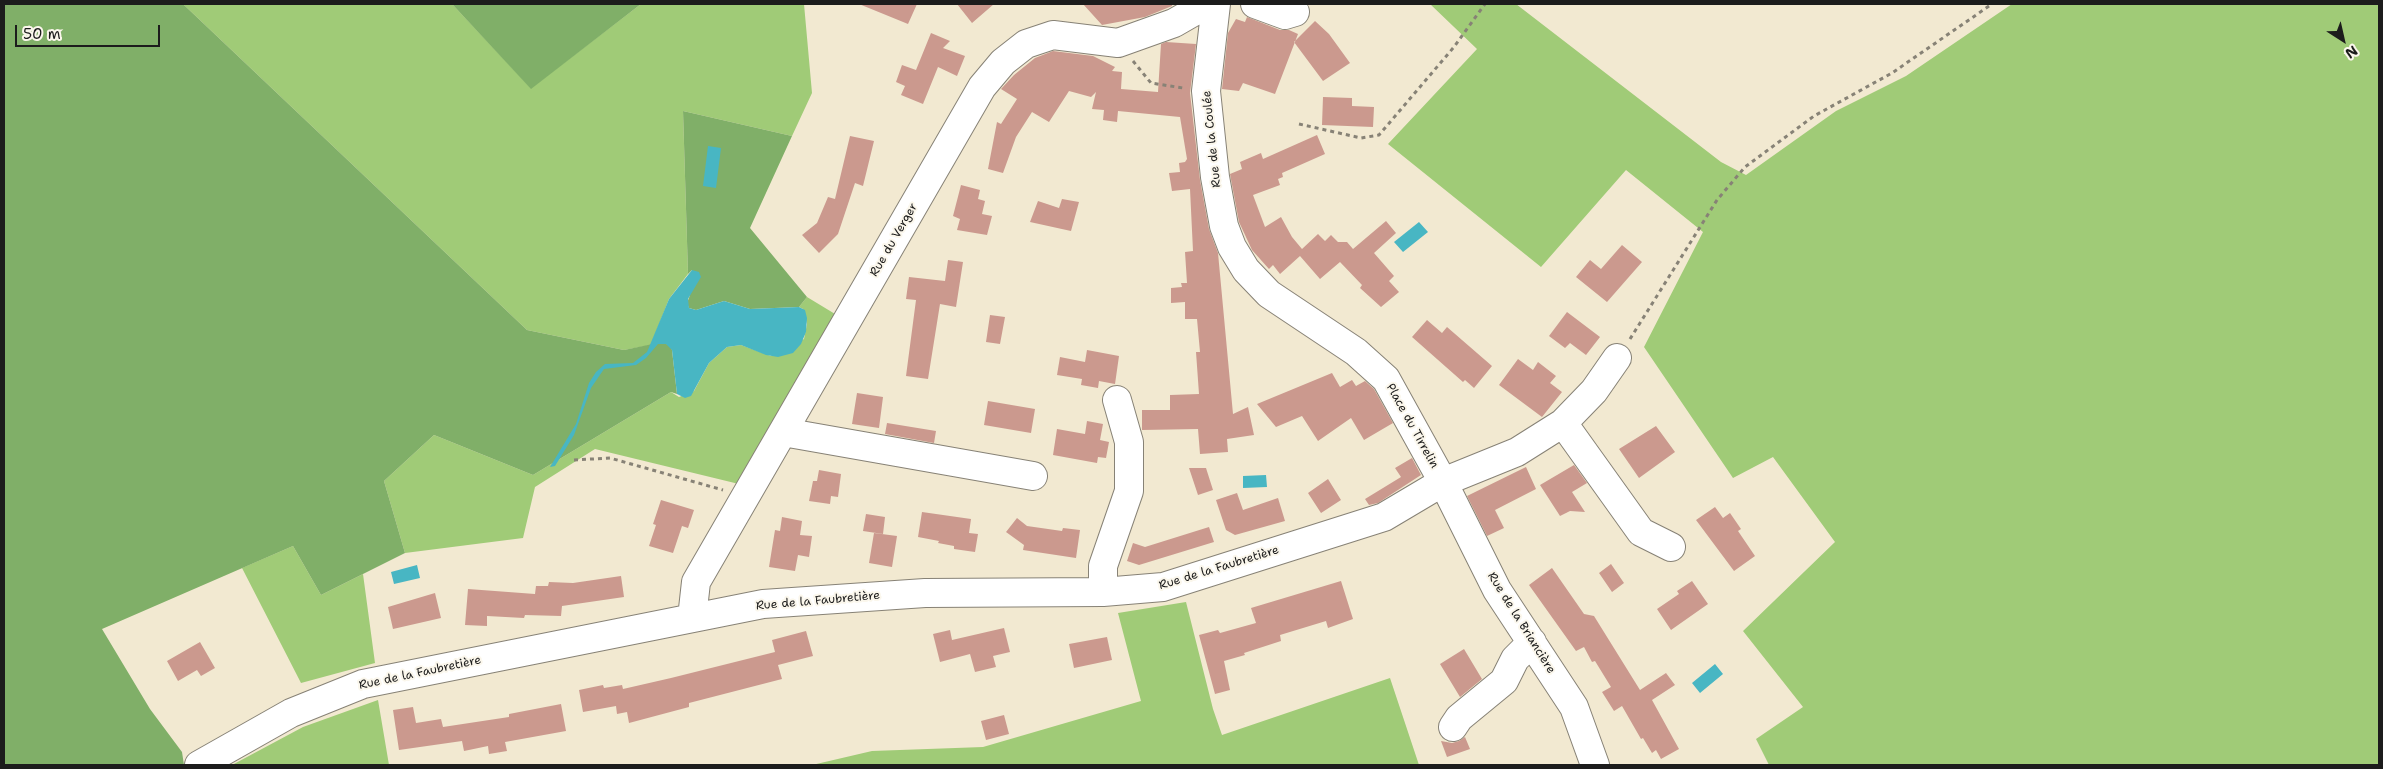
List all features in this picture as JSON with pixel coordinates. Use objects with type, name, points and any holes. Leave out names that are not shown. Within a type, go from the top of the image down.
[{"type":"street","name":"Rue du Verger","points":[[692,618],[696,582],[982,87],[1003,62],[1026,44],[1053,35],[1118,44],[1174,23],[1207,4]]},
{"type":"street","name":"Rue de la Coulée","points":[[1216,4],[1206,91],[1215,177],[1224,226],[1232,247],[1246,270],[1275,299],[1356,352]]},
{"type":"street","points":[[1256,4],[1285,15],[1295,12]]},
{"type":"street","name":"Place du Tirrelin","points":[[1356,352],[1386,379],[1443,482]]},
{"type":"street","name":"Rue de la Faubretière","points":[[199,765],[291,713],[363,684],[763,604],[925,593],[1103,592],[1163,587],[1384,517],[1443,482],[1517,452],[1564,423],[1594,391],[1617,358]]},
{"type":"street","points":[[1103,592],[1103,566],[1129,491],[1129,442],[1117,400]]},
{"type":"street","points":[[1564,423],[1641,532],[1671,547]]},
{"type":"street","points":[[783,432],[1033,476]]},
{"type":"street","name":"Rue de la Briancière","points":[[1443,482],[1498,590],[1574,707],[1595,765]]},
{"type":"street","points":[[1453,727],[1459,718],[1504,681],[1515,659],[1532,642]]},
{"type":"path","points":[[1298,124],[1361,138],[1379,135],[1454,47],[1485,4]]},
{"type":"path","points":[[1617,358],[1717,200],[1745,167],[1814,116],[1892,73],[1992,4]]},
{"type":"path","points":[[1118,44],[1151,83],[1206,91]]},
{"type":"path","points":[[574,460],[610,458],[732,492],[741,505]]},
{"type":"green space","points":[[4,4],[183,4],[527,330],[624,350],[662,342],[671,346],[672,350],[677,394],[671,392],[533,475],[434,435],[384,481],[405,553],[321,595],[293,546],[102,629],[150,709],[182,752],[184,765],[4,765]]},
{"type":"green space","points":[[183,4],[452,4],[531,88],[641,4],[804,4],[812,93],[792,136],[683,111],[688,274],[669,299],[651,345],[624,350],[527,330]]},
{"type":"green space","points":[[452,4],[641,4],[531,89]]},
{"type":"green space","points":[[1430,4],[1516,4],[1721,162],[1746,175],[1836,111],[1906,76],[2012,4],[2379,4],[2379,765],[1769,765],[1756,739],[1803,707],[1743,631],[1835,542],[1773,457],[1733,478],[1644,347],[1703,232],[1626,170],[1541,267],[1388,144],[1477,49]]},
{"type":"green space","points":[[683,111],[792,136],[750,228],[807,297],[799,307],[750,309],[724,301],[696,310],[689,308],[687,303],[690,295],[692,270],[688,274]]},
{"type":"green space","points":[[807,297],[840,317],[743,485],[595,449],[535,487],[523,538],[405,553],[384,481],[434,435],[533,475],[671,392],[679,397],[694,391],[709,363],[727,347],[741,345],[771,356],[804,339],[807,324],[803,309],[799,307]]},
{"type":"green space","points":[[293,546],[321,595],[363,574],[375,663],[301,683],[242,568]]},
{"type":"green space","points":[[1186,602],[1213,709],[1222,735],[1390,678],[1419,765],[812,765],[872,751],[983,747],[1141,701],[1118,613]]},
{"type":"green space","points":[[378,700],[389,765],[232,765],[303,727]]},
{"type":"water","points":[[708,146],[721,148],[716,188],[703,186]]},
{"type":"water","points":[[1419,222],[1428,232],[1403,252],[1394,242]]},
{"type":"water","points":[[692,270],[699,272],[701,277],[688,299],[689,308],[696,310],[724,301],[750,309],[799,307],[805,310],[807,318],[806,332],[801,344],[793,353],[778,357],[766,355],[741,345],[727,347],[709,363],[691,396],[685,398],[677,394],[672,350],[666,344],[658,344],[646,358],[636,365],[604,369],[591,388],[574,435],[555,466],[550,467],[576,424],[589,383],[596,372],[605,364],[633,363],[647,352],[669,299]]},
{"type":"water","points":[[1266,475],[1267,487],[1243,488],[1243,476]]},
{"type":"water","points":[[417,565],[420,578],[394,584],[391,572]]},
{"type":"water","points":[[1715,664],[1723,674],[1700,693],[1692,683]]},
{"type":"building","points":[[859,4],[917,4],[908,24]]},
{"type":"building","points":[[957,4],[994,4],[972,23]]},
{"type":"building","points":[[1083,4],[1172,4],[1172,6],[1145,17],[1102,25]]},
{"type":"building","points":[[1247,17],[1280,30],[1289,30],[1298,34],[1275,94],[1243,83],[1239,91],[1222,89],[1228,33],[1236,19],[1245,22]]},
{"type":"building","points":[[1315,21],[1329,34],[1350,63],[1323,81],[1294,42]]},
{"type":"building","points":[[931,33],[950,41],[943,48],[965,56],[957,76],[938,67],[923,104],[901,95],[905,86],[896,82],[902,65],[916,70]]},
{"type":"building","points":[[1166,42],[1196,44],[1190,93],[1200,180],[1209,229],[1218,253],[1233,414],[1248,407],[1254,435],[1227,439],[1228,452],[1200,454],[1198,429],[1142,430],[1142,410],[1170,410],[1170,395],[1199,394],[1196,352],[1200,352],[1197,319],[1185,319],[1185,302],[1171,303],[1171,288],[1182,287],[1181,283],[1187,283],[1185,252],[1193,251],[1190,189],[1172,191],[1169,173],[1180,172],[1179,163],[1185,162],[1187,159],[1180,117],[1118,111],[1117,122],[1103,120],[1104,110],[1092,109],[1096,92],[1091,97],[1069,91],[1049,122],[1032,112],[1016,137],[1003,173],[988,169],[997,122],[1001,124],[1017,99],[1001,89],[1014,75],[1035,58],[1053,51],[1093,56],[1115,67],[1112,71],[1122,72],[1121,89],[1158,92],[1161,44]]},
{"type":"building","points":[[1323,97],[1352,98],[1352,106],[1374,107],[1373,127],[1322,125]]},
{"type":"building","points":[[1317,135],[1325,154],[1282,173],[1283,177],[1278,179],[1280,185],[1253,195],[1265,227],[1281,217],[1292,237],[1302,249],[1318,234],[1325,241],[1331,235],[1338,242],[1347,242],[1353,249],[1386,221],[1396,233],[1374,253],[1394,276],[1389,281],[1399,292],[1381,307],[1360,288],[1362,285],[1340,262],[1320,279],[1300,256],[1280,274],[1273,265],[1269,269],[1252,250],[1239,222],[1230,174],[1242,169],[1240,162],[1261,153],[1263,159]]},
{"type":"building","points":[[850,136],[874,141],[863,186],[855,183],[838,234],[819,253],[802,235],[817,223],[828,197],[835,199]]},
{"type":"building","points":[[961,185],[980,190],[978,199],[985,201],[982,214],[992,216],[987,235],[957,230],[960,219],[953,216]]},
{"type":"building","points":[[1062,199],[1079,202],[1071,231],[1030,222],[1038,201],[1059,208]]},
{"type":"building","points":[[1622,245],[1642,262],[1607,302],[1576,277],[1590,260],[1601,269]]},
{"type":"building","points":[[948,260],[963,262],[956,307],[940,304],[928,379],[906,376],[916,300],[906,299],[909,277],[945,281]]},
{"type":"building","points":[[1567,312],[1600,337],[1586,355],[1570,343],[1565,348],[1549,336]]},
{"type":"building","points":[[990,315],[1005,317],[1000,344],[986,342]]},
{"type":"building","points":[[1427,320],[1442,333],[1447,327],[1492,366],[1474,388],[1465,380],[1463,382],[1412,337]]},
{"type":"building","points":[[1087,350],[1119,356],[1115,384],[1099,381],[1098,388],[1081,385],[1082,379],[1057,375],[1060,357],[1085,362]]},
{"type":"building","points":[[1518,359],[1533,370],[1538,362],[1556,376],[1550,383],[1562,392],[1542,417],[1499,385]]},
{"type":"building","points":[[1332,373],[1340,387],[1352,380],[1356,386],[1365,381],[1374,389],[1393,423],[1364,440],[1351,418],[1318,441],[1302,416],[1276,427],[1257,404]]},
{"type":"building","points":[[857,393],[883,397],[879,428],[852,424]]},
{"type":"building","points":[[988,401],[1035,409],[1031,433],[984,425]]},
{"type":"building","points":[[1087,421],[1103,424],[1100,440],[1109,442],[1106,458],[1098,457],[1097,463],[1053,455],[1057,429],[1085,434]]},
{"type":"building","points":[[887,423],[936,431],[934,443],[885,434]]},
{"type":"building","points":[[1656,426],[1675,452],[1639,478],[1619,449]]},
{"type":"building","points":[[1412,458],[1421,475],[1378,503],[1369,505],[1365,499],[1401,477],[1395,468]]},
{"type":"building","points":[[1574,465],[1587,483],[1572,492],[1585,512],[1570,511],[1560,516],[1540,485]]},
{"type":"building","points":[[1526,467],[1536,489],[1495,510],[1504,528],[1487,536],[1467,496]]},
{"type":"building","points":[[1189,468],[1206,468],[1213,490],[1198,495]]},
{"type":"building","points":[[819,470],[841,474],[838,497],[831,496],[830,504],[809,501],[813,481],[817,481]]},
{"type":"building","points":[[1328,479],[1341,500],[1321,513],[1308,493]]},
{"type":"building","points":[[1237,493],[1243,510],[1278,498],[1285,521],[1235,535],[1226,530],[1216,500]]},
{"type":"building","points":[[661,500],[694,510],[688,528],[682,526],[673,553],[649,546],[656,525],[653,524]]},
{"type":"building","points":[[1715,507],[1723,518],[1730,513],[1741,529],[1738,531],[1755,556],[1734,571],[1696,520]]},
{"type":"building","points":[[922,512],[971,519],[969,533],[978,534],[975,552],[954,549],[954,546],[938,543],[939,541],[918,537]]},
{"type":"building","points":[[866,514],[885,517],[883,534],[863,531]]},
{"type":"building","points":[[782,517],[802,521],[800,535],[812,536],[809,557],[798,555],[795,571],[769,567],[775,530],[780,531]]},
{"type":"building","points":[[1017,518],[1027,526],[1062,531],[1063,528],[1080,530],[1076,558],[1023,550],[1024,545],[1006,532]]},
{"type":"building","points":[[1209,527],[1214,542],[1139,565],[1127,561],[1133,543],[1145,547]]},
{"type":"building","points":[[874,533],[897,536],[892,567],[869,563]]},
{"type":"building","points":[[1611,564],[1624,583],[1612,592],[1599,573]]},
{"type":"building","points":[[1552,568],[1584,614],[1594,616],[1640,690],[1666,673],[1675,685],[1652,700],[1679,749],[1661,759],[1656,750],[1652,753],[1643,738],[1641,739],[1622,706],[1614,711],[1602,692],[1611,687],[1595,661],[1592,662],[1584,647],[1576,651],[1529,585]]},
{"type":"building","points":[[621,576],[624,597],[562,606],[561,616],[525,615],[524,618],[487,616],[487,626],[465,625],[468,589],[535,594],[536,586],[548,586],[549,582],[573,583]]},
{"type":"building","points":[[1341,581],[1353,619],[1328,628],[1326,621],[1280,635],[1281,641],[1224,661],[1230,690],[1215,694],[1199,635],[1218,630],[1220,633],[1256,623],[1251,608]]},
{"type":"building","points":[[1692,581],[1708,604],[1671,630],[1657,609],[1679,594],[1677,591]]},
{"type":"building","points":[[435,593],[441,618],[393,629],[388,607]]},
{"type":"building","points":[[1004,628],[1010,652],[993,656],[996,667],[975,672],[970,654],[940,662],[933,634],[950,630],[952,640]]},
{"type":"building","points":[[806,631],[813,656],[778,665],[782,679],[689,703],[689,707],[629,723],[627,712],[617,714],[616,706],[583,712],[579,690],[603,685],[604,688],[622,685],[623,689],[775,652],[772,640]]},
{"type":"building","points":[[1107,637],[1112,660],[1074,668],[1069,644]]},
{"type":"building","points":[[200,642],[215,668],[201,676],[197,670],[178,681],[167,661]]},
{"type":"building","points":[[1464,649],[1482,679],[1460,697],[1440,664]]},
{"type":"building","points":[[561,704],[566,731],[505,742],[507,751],[489,754],[488,746],[464,751],[462,741],[399,750],[393,710],[413,707],[416,723],[441,719],[443,727],[509,717],[509,714]]},
{"type":"building","points":[[1004,715],[1009,734],[986,740],[981,721]]},
{"type":"building","points":[[1465,737],[1470,749],[1447,757],[1441,741],[1452,743]]}]
